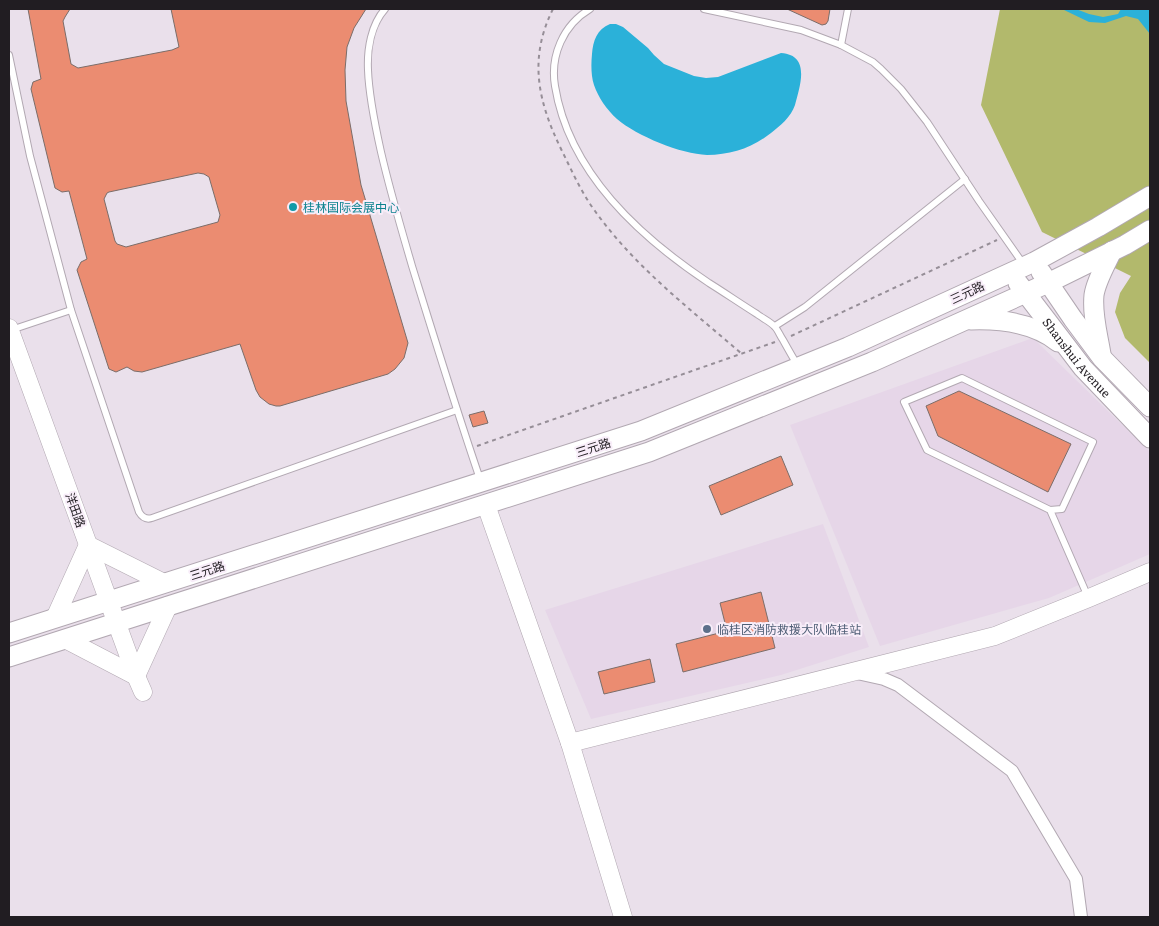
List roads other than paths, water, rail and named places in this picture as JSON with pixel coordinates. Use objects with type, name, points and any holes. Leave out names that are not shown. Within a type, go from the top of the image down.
[{"type":"main road","name":"三元路","points":[[9,633],[641,431],[848,347],[1023,267],[1098,227],[1150,196]]},
{"type":"main road","name":"三元路","points":[[9,657],[649,452],[872,362],[1024,292],[1048,283],[1125,245],[1150,230]]},
{"type":"main road","points":[[1102,358],[1094,317],[1094,294],[1112,251]]},
{"type":"main road","name":"Shanshui Avenue","points":[[1023,267],[1048,283],[1102,358],[1150,407]]},
{"type":"main road","name":"Shanshui Avenue","points":[[1023,267],[1024,292],[1083,368],[1150,438]]},
{"type":"main road","points":[[962,321],[989,319],[1012,322],[1037,329],[1053,338],[1071,352]]},
{"type":"street","name":"洋田路","points":[[9,329],[136,676],[144,692]]},
{"type":"street","points":[[486,505],[570,743],[623,917]]},
{"type":"street","points":[[55,618],[88,545],[164,583]]},
{"type":"street","points":[[570,743],[996,636],[1150,572]]},
{"type":"street","points":[[65,639],[136,676],[168,606]]},
{"type":"street","points":[[854,672],[884,679],[898,685],[1012,770],[1076,879],[1081,917]]},
{"type":"lane","points":[[385,9],[376,22],[368,52],[373,118],[390,194],[457,410],[482,483]]},
{"type":"lane","points":[[590,9],[582,14],[562,37],[554,67],[555,84],[561,113],[584,165],[617,207],[651,239],[699,276],[775,326],[798,368]]},
{"type":"lane","points":[[704,9],[801,30],[841,45],[881,69],[901,88],[927,122],[1023,267]]},
{"type":"lane","points":[[841,45],[848,9]]},
{"type":"lane","points":[[9,55],[30,156],[71,310],[139,512],[144,517],[148,519],[162,515],[457,410]]},
{"type":"lane","points":[[775,326],[805,307],[965,179]]},
{"type":"lane","points":[[9,329],[71,310]]},
{"type":"lane","points":[[1050,510],[1062,509],[1093,442],[962,378],[904,402],[927,450],[1050,510],[1089,598]]},
{"type":"water","points":[[1062,9],[1076,9],[1103,17],[1118,14],[1121,9],[1150,9],[1150,34],[1138,19],[1126,16],[1105,23],[1089,22]]},
{"type":"water","points":[[610,24],[623,27],[664,64],[694,76],[718,77],[781,53],[790,55],[797,59],[801,73],[795,105],[788,117],[764,138],[749,147],[724,154],[696,154],[672,148],[647,138],[613,115],[600,99],[594,85],[591,66],[593,45],[599,32]]},
{"type":"place","name":"桂林国际会展中心","points":[[293,207]]},
{"type":"place","name":"临桂区消防救援大队临桂站","points":[[707,629]]}]
